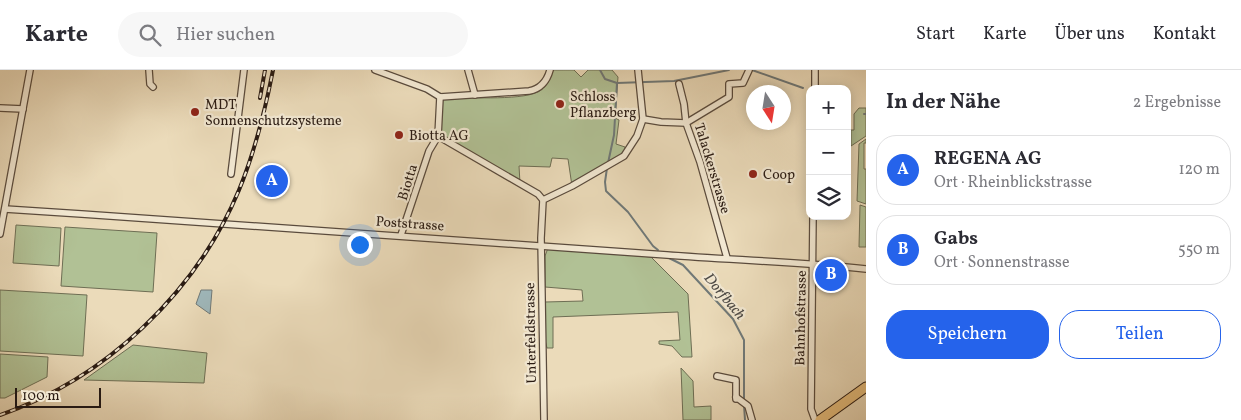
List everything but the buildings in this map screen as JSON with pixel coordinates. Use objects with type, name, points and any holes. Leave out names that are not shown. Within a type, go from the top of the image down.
[{"type":"main road","points":[[820,420],[866,387]]},
{"type":"street","points":[[0,234],[30,70]]},
{"type":"street","points":[[149,70],[150,84],[153,87]]},
{"type":"street","points":[[231,174],[244,70]]},
{"type":"street","points":[[375,70],[427,89],[440,97],[534,90],[544,83],[550,70]]},
{"type":"street","points":[[468,70],[475,95]]},
{"type":"street","points":[[440,97],[438,136],[520,183],[538,194],[543,200],[572,186],[624,156],[637,136],[643,120],[638,70]]},
{"type":"street","points":[[814,85],[815,70]]},
{"type":"street","points":[[643,120],[686,122],[729,97],[729,84],[743,83],[749,71]]},
{"type":"street","name":"Talackerstrasse","points":[[679,84],[686,122],[700,162],[726,258]]},
{"type":"street","points":[[0,108],[23,109]]},
{"type":"street","name":"Biotta","points":[[402,235],[429,151],[438,136]]},
{"type":"street","name":"Unterfeldstrasse","points":[[543,200],[544,420]]},
{"type":"street","name":"Poststrasse","points":[[5,209],[402,235],[866,269]]},
{"type":"street","name":"Bahnhofstrasse","points":[[813,220],[811,409],[815,420]]},
{"type":"street","points":[[717,376],[736,380],[740,400],[750,410],[752,420]]},
{"type":"green space","points":[[553,70],[574,70],[581,77],[588,70],[612,70],[618,77],[615,118],[619,120],[616,144],[625,147],[624,156],[572,186],[568,159],[552,158],[550,167],[519,166],[520,183],[438,136],[440,97],[505,98],[529,95],[538,92],[546,86]]},
{"type":"green space","points":[[859,108],[866,108],[866,136],[851,146],[851,130],[854,130],[854,114]]},
{"type":"green space","points":[[866,139],[866,143],[864,143],[864,169],[866,169],[866,204],[857,201],[859,144]]},
{"type":"green space","points":[[860,205],[866,207],[866,247],[859,247]]},
{"type":"green space","points":[[16,225],[61,228],[59,266],[13,263]]},
{"type":"green space","points":[[65,227],[157,233],[153,292],[61,286]]},
{"type":"green space","points":[[548,248],[651,257],[688,294],[692,357],[682,357],[672,346],[659,344],[659,341],[680,340],[678,312],[553,317],[553,348],[547,348],[545,340],[545,302],[583,301],[582,290],[545,287],[545,256]]},
{"type":"green space","points":[[0,290],[87,295],[83,356],[0,351]]},
{"type":"green space","points":[[133,345],[207,353],[204,383],[84,380]]},
{"type":"green space","points":[[0,354],[48,357],[47,377],[5,398],[0,398]]},
{"type":"green space","points":[[681,368],[693,381],[694,407],[711,406],[711,420],[683,420]]},
{"type":"water","points":[[201,290],[212,290],[210,314],[196,304]]},
{"type":"waterway","points":[[600,70],[605,79],[617,83],[674,81],[729,70]]},
{"type":"waterway","points":[[752,70],[803,88]]},
{"type":"waterway","name":"Dorfbach","points":[[608,163],[614,135],[617,83]]},
{"type":"waterway","name":"Dorfbach","points":[[607,168],[606,191],[628,212],[658,250]]},
{"type":"waterway","name":"Dorfbach","points":[[669,258],[683,265],[733,319],[744,340],[744,400]]},
{"type":"waterway","name":"Dorfbach","points":[[744,405],[745,420]]},
{"type":"railway","points":[[260,98],[265,70]]},
{"type":"railway","points":[[0,415],[39,399],[76,379],[143,328],[172,297],[198,264],[221,228],[239,190],[259,131],[273,70]]},
{"type":"place","name":"Schloss Pflanzberg","points":[[560,104]]},
{"type":"place","name":"MDT Sonnenschutzsysteme","points":[[195,112]]},
{"type":"place","name":"Biotta AG","points":[[399,135]]},
{"type":"place","name":"Coop","points":[[753,174]]},
{"type":"place","name":"REGENA AG","points":[[272,181]]},
{"type":"place","name":"Gabs","points":[[831,275]]}]
